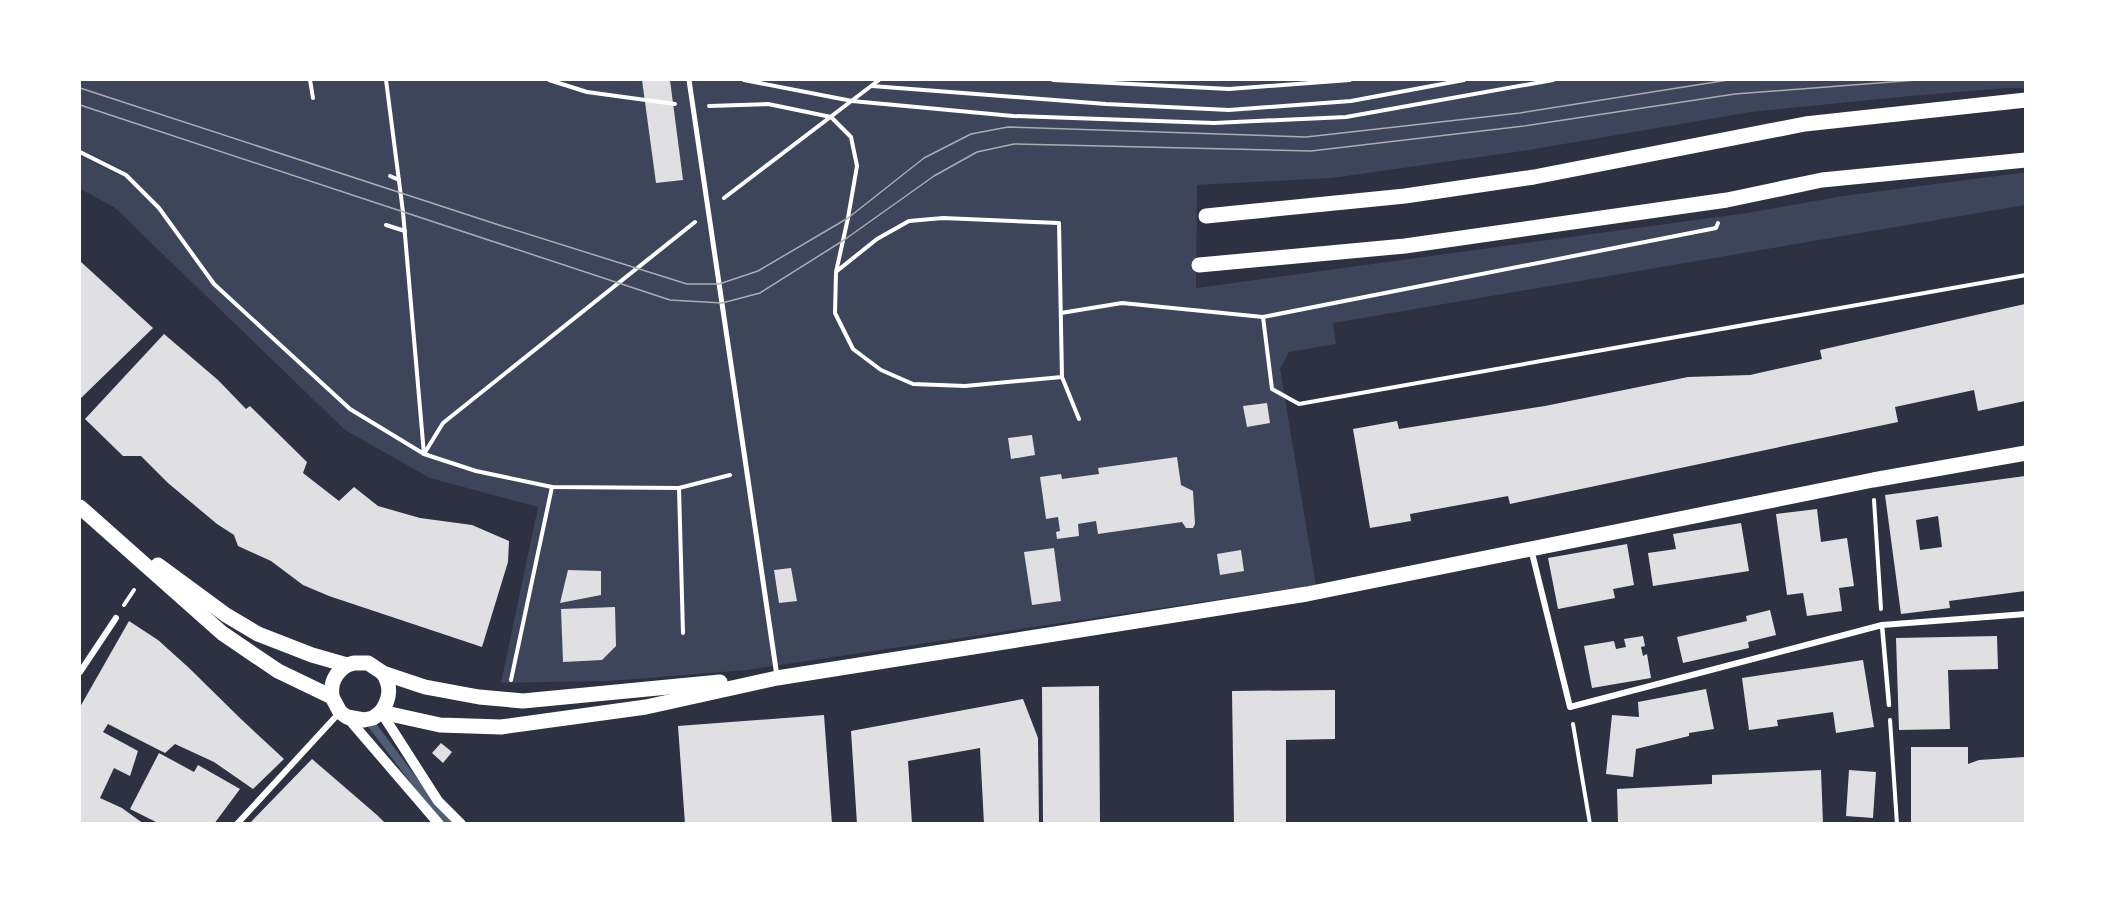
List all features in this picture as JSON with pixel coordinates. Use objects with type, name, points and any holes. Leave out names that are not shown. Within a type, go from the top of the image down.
[{"type":"main road","points":[[1206,216],[1405,196],[1534,177],[1805,124],[2025,100]]},
{"type":"main road","points":[[1199,265],[1405,246],[1726,200],[1822,180],[2025,160]]},
{"type":"main road","points":[[381,712],[440,725],[501,727],[646,707],[777,678],[1307,594],[1873,480],[2025,453]]},
{"type":"main road","points":[[80,505],[226,615],[258,634],[312,655],[347,665]]},
{"type":"main road","points":[[80,505],[222,633],[278,671],[332,697]]},
{"type":"main road","points":[[383,673],[387,680],[389,698],[381,712],[373,718],[364,720],[343,715],[332,697],[332,685],[334,679],[347,665],[354,663],[368,663],[383,673],[425,687],[523,701],[777,678]]},
{"type":"street","points":[[689,80],[777,678]]},
{"type":"street","points":[[1531,548],[1570,707],[1882,625],[2025,614]]},
{"type":"street","points":[[80,672],[116,618]]},
{"type":"street","points":[[381,712],[438,801],[461,824]]},
{"type":"street","points":[[237,824],[343,715],[439,824]]},
{"type":"lane","points":[[1882,625],[1889,705]]},
{"type":"path","points":[[310,80],[313,98]]},
{"type":"path","points":[[386,80],[405,231],[424,454]]},
{"type":"path","points":[[549,80],[587,92],[693,107],[768,104],[831,117],[851,137],[857,166],[836,272],[835,313],[853,350],[881,370],[913,384],[965,386],[1062,377]]},
{"type":"path","points":[[744,80],[852,100],[1013,116],[1214,123],[1346,117],[1553,80]]},
{"type":"path","points":[[424,454],[443,423],[709,210],[879,80]]},
{"type":"path","points":[[1053,80],[1229,89],[1350,80]]},
{"type":"path","points":[[871,86],[1106,104],[1229,110],[1351,102],[1464,80]]},
{"type":"path","points":[[80,152],[126,175],[159,208],[214,284],[350,409],[424,454],[476,471],[552,487],[679,488],[747,470]]},
{"type":"path","points":[[390,177],[399,180]]},
{"type":"path","points":[[1060,313],[1122,303],[1263,317],[1716,228],[1726,200]]},
{"type":"path","points":[[836,272],[877,239],[909,221],[943,218],[1059,223],[1062,377],[1079,419]]},
{"type":"path","points":[[386,225],[405,231]]},
{"type":"path","points":[[1263,317],[1272,389],[1299,404],[2025,275]]},
{"type":"path","points":[[507,700],[552,487]]},
{"type":"path","points":[[679,488],[683,633]]},
{"type":"path","points":[[1874,493],[1882,625]]},
{"type":"path","points":[[1889,705],[1898,824]]},
{"type":"path","points":[[1570,707],[1590,824]]},
{"type":"shaded area","points":[[80,80],[2025,80],[2025,88],[1910,96],[1751,112],[1529,150],[1332,178],[1197,185],[1196,288],[1747,213],[1843,196],[2025,172],[2025,205],[1333,323],[1336,344],[1289,352],[1280,369],[1316,585],[747,670],[610,681],[501,683],[538,507],[430,478],[345,430],[114,207],[80,189]]},
{"type":"building","points":[[642,80],[670,80],[683,180],[656,183]]},
{"type":"building","points":[[80,261],[153,328],[80,399]]},
{"type":"building","points":[[2025,304],[2025,401],[1978,411],[1974,390],[1895,407],[1898,422],[1510,504],[1508,496],[1410,514],[1411,521],[1370,528],[1353,429],[1397,421],[1399,429],[1545,406],[1688,377],[1750,375],[1822,359],[1820,350]]},
{"type":"building","points":[[164,334],[218,380],[246,409],[250,406],[307,462],[303,473],[339,501],[354,487],[378,506],[420,518],[472,525],[509,541],[508,562],[482,647],[329,596],[303,585],[271,561],[238,546],[234,535],[217,524],[168,483],[141,456],[123,456],[85,419]]},
{"type":"building","points":[[1267,403],[1270,423],[1247,427],[1243,406]]},
{"type":"building","points":[[1032,435],[1035,455],[1011,459],[1008,438]]},
{"type":"building","points":[[1177,457],[1181,485],[1193,491],[1195,524],[1193,528],[1186,528],[1182,522],[1098,534],[1096,521],[1078,524],[1079,536],[1057,539],[1056,532],[1060,531],[1058,517],[1046,519],[1040,477],[1061,474],[1062,479],[1099,474],[1098,468]]},
{"type":"building","points":[[2025,476],[2025,591],[1949,601],[1950,608],[1901,614],[1885,495]],"holes":[[[1938,516],[1942,547],[1920,550],[1916,520]]]},
{"type":"building","points":[[1817,509],[1821,542],[1847,538],[1854,586],[1839,588],[1842,611],[1807,616],[1803,593],[1787,595],[1776,514]]},
{"type":"building","points":[[1741,523],[1749,571],[1653,586],[1648,553],[1676,549],[1673,534]]},
{"type":"building","points":[[1627,544],[1634,585],[1613,589],[1615,598],[1558,609],[1548,558]]},
{"type":"building","points":[[1054,548],[1061,601],[1032,605],[1024,552]]},
{"type":"building","points":[[1241,550],[1244,571],[1220,575],[1217,554]]},
{"type":"building","points":[[791,568],[797,601],[779,603],[774,570]]},
{"type":"building","points":[[568,570],[601,571],[601,595],[560,603]]},
{"type":"building","points":[[615,607],[616,646],[602,660],[563,662],[561,609]]},
{"type":"building","points":[[1770,610],[1776,635],[1748,642],[1749,648],[1683,663],[1677,637],[1747,621],[1746,616]]},
{"type":"building","points":[[129,621],[158,640],[284,759],[253,789],[214,762],[175,744],[165,753],[108,724],[103,732],[138,751],[130,776],[114,768],[100,798],[122,808],[144,824],[80,824],[80,707]]},
{"type":"building","points":[[1643,636],[1645,646],[1641,647],[1643,656],[1647,654],[1651,678],[1592,688],[1584,646],[1614,641],[1616,649],[1626,647],[1624,639]]},
{"type":"building","points":[[1997,636],[1998,669],[1948,670],[1950,729],[1899,730],[1896,638]]},
{"type":"building","points":[[1863,660],[1874,727],[1836,733],[1833,712],[1777,720],[1778,726],[1749,730],[1742,678]]},
{"type":"building","points":[[1099,686],[1100,824],[1043,824],[1042,687]]},
{"type":"building","points":[[1706,689],[1714,729],[1689,733],[1689,736],[1636,749],[1633,777],[1606,774],[1612,715],[1639,717],[1638,702]]},
{"type":"building","points":[[1335,690],[1335,739],[1286,740],[1286,824],[1234,824],[1232,691]]},
{"type":"building","points":[[1023,699],[1038,738],[1039,824],[984,824],[980,748],[908,761],[912,824],[857,824],[851,731]]},
{"type":"building","points":[[824,715],[832,824],[685,824],[678,726]]},
{"type":"building","points":[[441,743],[452,752],[443,763],[432,753]]},
{"type":"building","points":[[1911,747],[1968,747],[1968,764],[1979,760],[2025,757],[2025,824],[1911,824]]},
{"type":"building","points":[[159,753],[194,772],[198,765],[240,789],[214,824],[160,824],[130,809]]},
{"type":"building","points":[[312,759],[377,815],[386,824],[249,824]]},
{"type":"building","points":[[1821,770],[1823,824],[1618,824],[1617,789],[1712,784],[1712,775]]},
{"type":"building","points":[[1849,770],[1876,772],[1873,818],[1846,816]]},
{"type":"waterway","points":[[372,725],[430,802],[451,824]]},
{"type":"tram line","points":[[80,88],[687,284],[719,284],[758,271],[848,218],[924,158],[971,134],[1008,127],[1306,137],[1520,113],[1728,80]]},
{"type":"tram line","points":[[80,105],[670,300],[722,303],[760,293],[844,240],[934,176],[977,152],[1014,144],[1311,151],[1524,126],[1735,94],[1917,80]]}]
